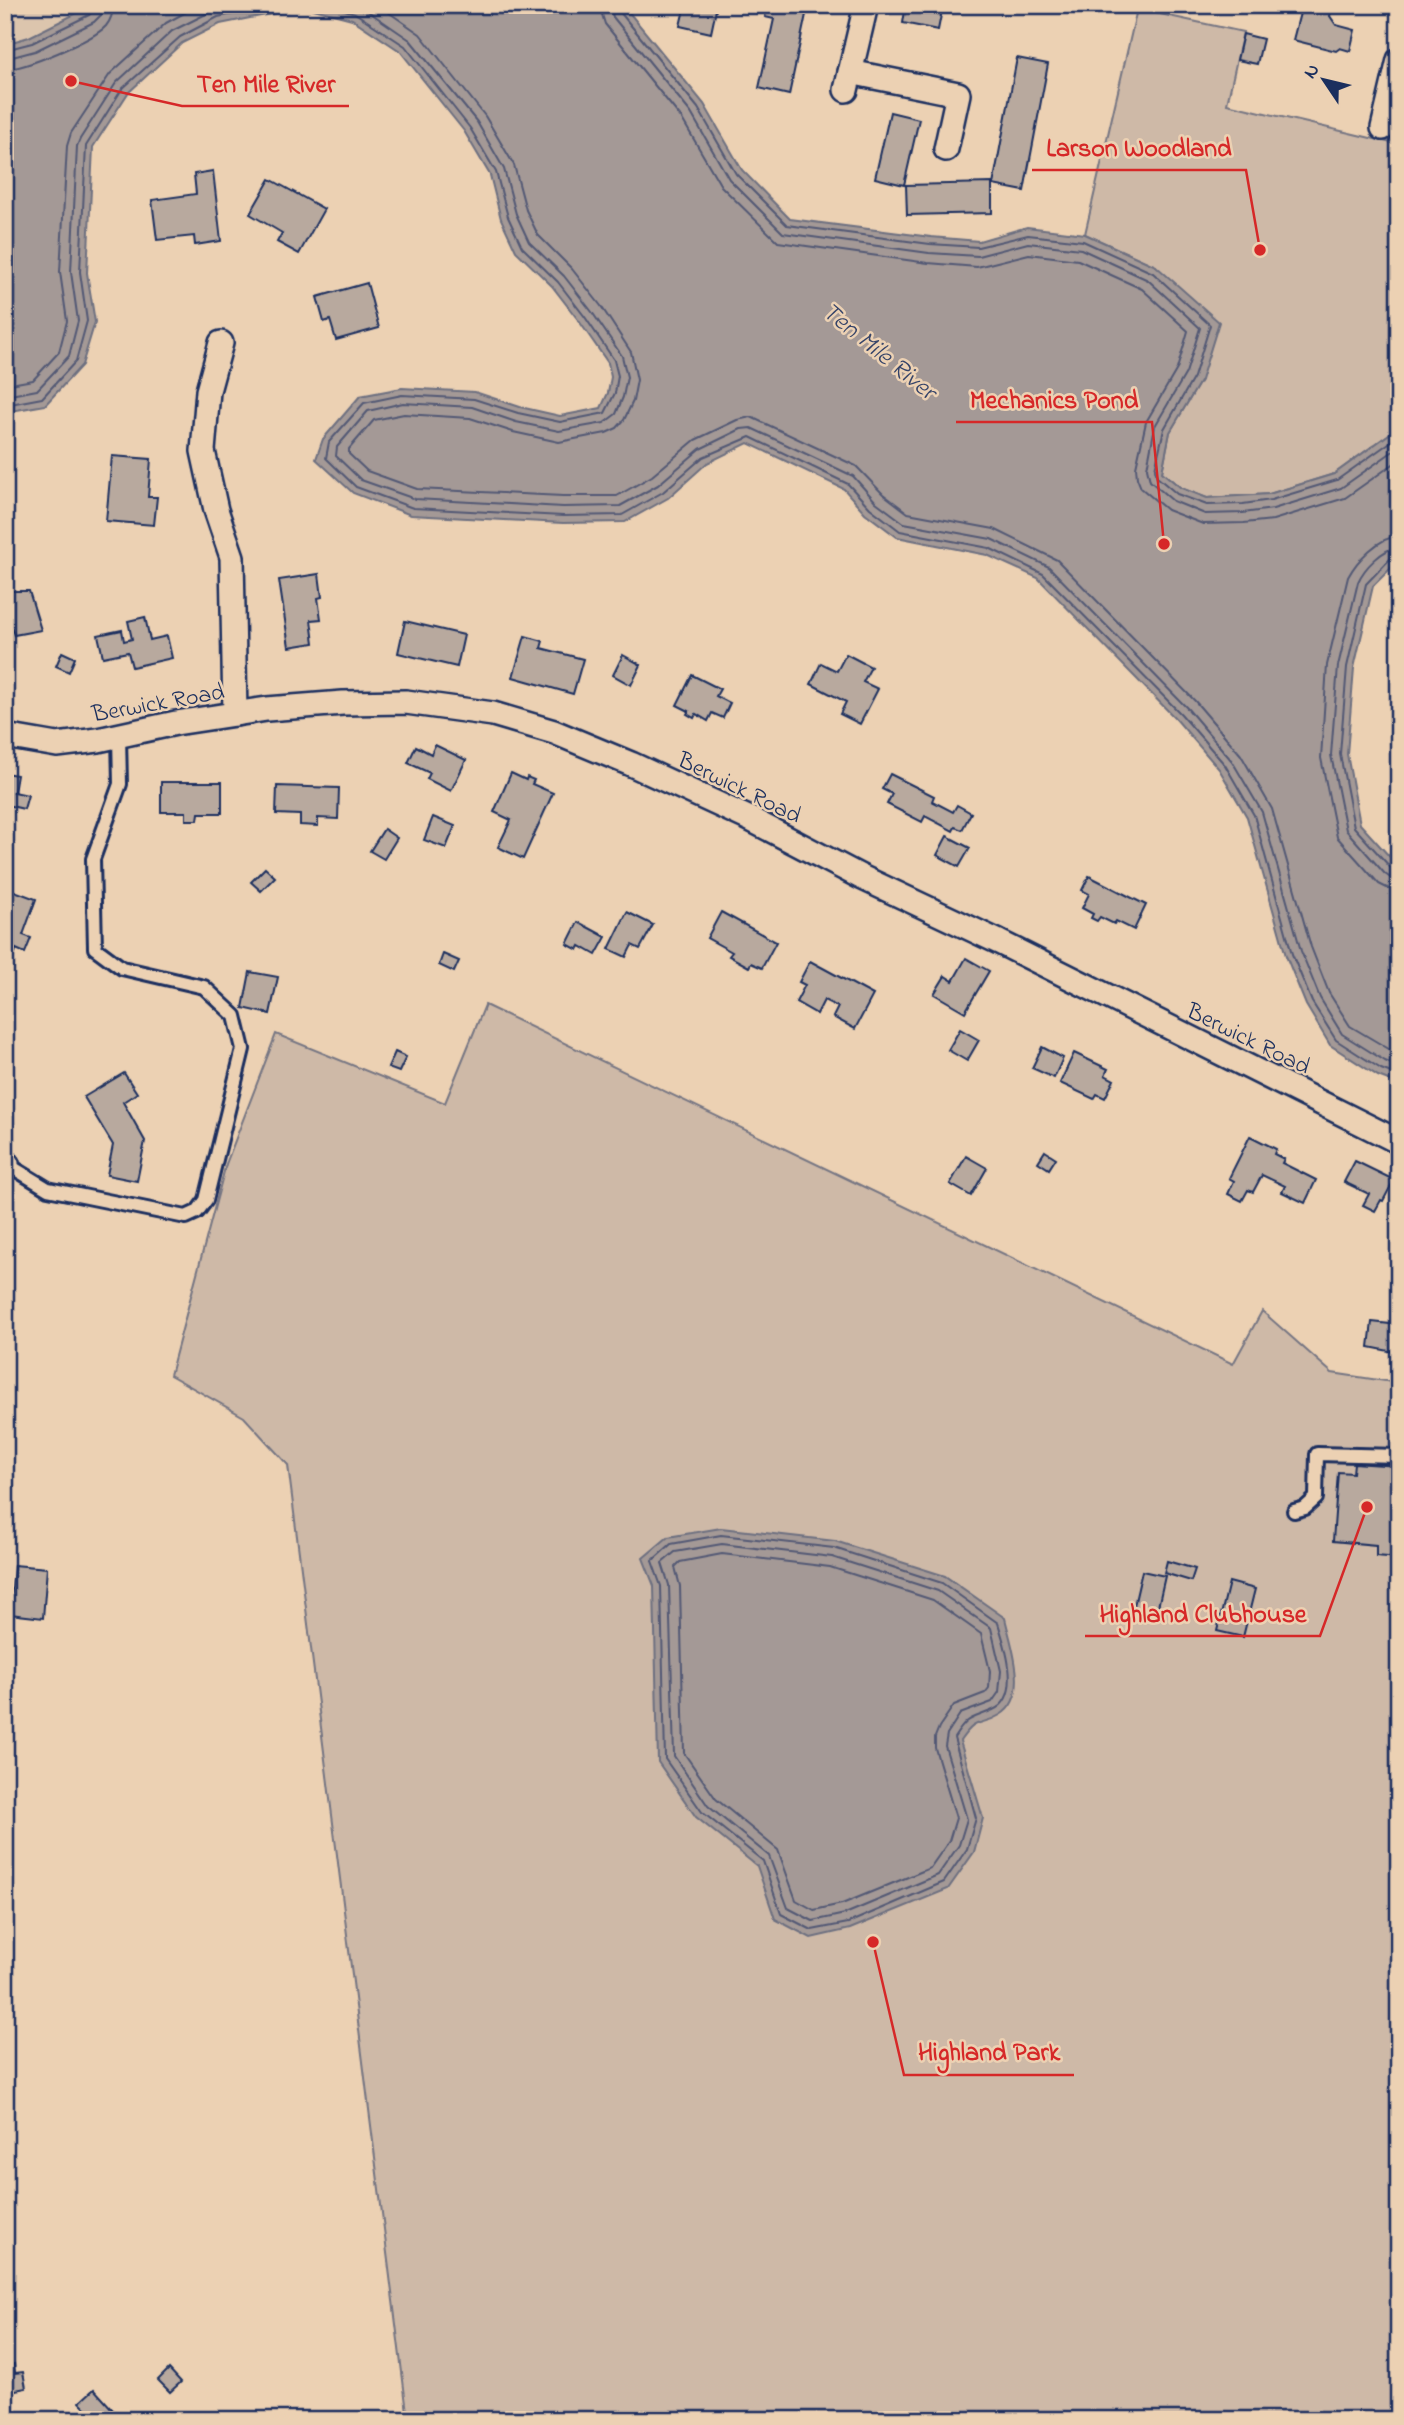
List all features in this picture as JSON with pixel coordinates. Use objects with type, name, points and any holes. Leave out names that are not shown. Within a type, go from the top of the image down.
[{"type":"street","points":[[866,5],[848,81],[958,94],[946,149]]},
{"type":"street","points":[[1383,128],[1399,60]]},
{"type":"street","points":[[221,343],[208,391],[202,451],[216,510],[232,557],[236,714]]},
{"type":"street","name":"Berwick Road","points":[[5,736],[57,745],[236,714],[293,707],[406,702],[493,713],[554,732],[631,764],[750,820],[860,877],[999,942],[1399,1142]]},
{"type":"lane","points":[[6,1164],[48,1189],[186,1217],[197,1212],[206,1200],[243,1049],[235,1016],[204,987],[121,968],[95,948],[93,859],[120,784],[120,736]]},
{"type":"lane","points":[[1294,1511],[1305,1508],[1316,1498],[1317,1454],[1399,1456]]},
{"type":"shaded area","points":[[5,5],[93,5],[29,37],[5,44]]},
{"type":"shaded area","points":[[1137,9],[1243,32],[1227,104],[1396,144],[1399,135],[1399,427],[1334,474],[1269,494],[1207,498],[1181,488],[1162,472],[1170,432],[1201,380],[1156,266],[1085,234]]},
{"type":"shaded area","points":[[485,1005],[1233,1364],[1262,1311],[1332,1373],[1399,1383],[1399,2420],[408,2420],[288,1465],[244,1417],[170,1375],[226,1164],[276,1034],[445,1103]]},
{"type":"water","points":[[93,5],[623,5],[704,104],[742,170],[790,219],[979,241],[1027,227],[1085,234],[1156,266],[1219,322],[1201,380],[1170,432],[1162,472],[1181,488],[1207,498],[1269,494],[1334,474],[1399,427],[1399,560],[1373,586],[1354,668],[1347,754],[1360,824],[1399,867],[1399,1084],[1378,1076],[1330,1045],[1306,1005],[1286,956],[1247,817],[1219,769],[1176,719],[1038,578],[987,555],[897,537],[865,513],[844,489],[748,443],[707,463],[668,498],[625,522],[563,523],[411,515],[353,493],[316,459],[323,439],[360,396],[402,388],[475,392],[520,407],[560,416],[601,408],[611,377],[608,363],[579,321],[552,286],[516,251],[501,219],[490,175],[464,131],[400,51],[352,19],[306,7],[220,24],[182,43],[128,93],[93,147],[87,273],[95,322],[82,365],[45,405],[5,412],[5,44],[29,37]]},
{"type":"water","points":[[721,1528],[835,1541],[945,1576],[1005,1618],[1016,1670],[1015,1696],[1009,1707],[1000,1715],[975,1725],[960,1741],[983,1818],[974,1852],[948,1889],[850,1929],[811,1938],[775,1919],[757,1866],[696,1817],[658,1762],[654,1586],[643,1558],[668,1537]]},
{"type":"building","points":[[685,5],[717,5],[711,33],[680,26]]},
{"type":"building","points":[[777,5],[808,5],[789,95],[759,88],[774,19],[765,17],[766,10],[775,11]]},
{"type":"building","points":[[906,5],[943,5],[938,30],[903,23]]},
{"type":"building","points":[[1302,5],[1333,5],[1330,16],[1336,25],[1355,30],[1350,51],[1340,48],[1336,51],[1293,40]]},
{"type":"building","points":[[1243,34],[1263,39],[1257,64],[1237,60]]},
{"type":"building","points":[[1017,58],[1048,64],[1024,191],[993,185]]},
{"type":"building","points":[[890,112],[919,119],[904,185],[875,178]]},
{"type":"building","points":[[213,171],[221,241],[195,245],[194,236],[157,240],[152,200],[196,194],[194,174]]},
{"type":"building","points":[[270,179],[324,209],[299,254],[277,242],[282,233],[250,214]]},
{"type":"building","points":[[992,183],[992,213],[907,215],[906,185]]},
{"type":"building","points":[[367,283],[379,328],[336,340],[330,320],[324,322],[317,297]]},
{"type":"building","points":[[112,456],[151,459],[148,497],[157,497],[154,525],[106,521]]},
{"type":"building","points":[[319,574],[321,619],[311,620],[314,643],[289,647],[279,580]]},
{"type":"building","points":[[5,591],[29,591],[41,630],[14,635],[5,611]]},
{"type":"building","points":[[145,617],[150,640],[167,636],[172,658],[132,667],[128,652],[103,657],[98,635],[122,630],[124,641],[132,639],[128,621]]},
{"type":"building","points":[[405,621],[464,635],[457,667],[398,653]]},
{"type":"building","points":[[525,636],[543,641],[541,648],[583,659],[573,694],[513,677]]},
{"type":"building","points":[[62,652],[75,658],[69,672],[56,666]]},
{"type":"building","points":[[846,654],[871,667],[863,682],[878,689],[860,724],[840,714],[846,702],[811,684],[821,663],[837,671]]},
{"type":"building","points":[[623,655],[641,665],[631,685],[613,675]]},
{"type":"building","points":[[692,675],[720,689],[716,696],[730,703],[723,718],[712,713],[708,721],[696,714],[694,718],[687,714],[689,711],[677,705]]},
{"type":"building","points":[[435,745],[466,760],[451,791],[427,779],[430,773],[408,763],[416,746],[431,754]]},
{"type":"building","points":[[5,773],[17,775],[14,792],[28,795],[24,809],[5,807]]},
{"type":"building","points":[[511,773],[526,780],[527,777],[534,780],[532,784],[553,793],[523,859],[498,847],[511,820],[494,812]]},
{"type":"building","points":[[890,774],[934,796],[932,801],[953,812],[957,805],[971,813],[962,830],[955,827],[953,831],[925,816],[922,822],[887,804],[892,794],[882,789]]},
{"type":"building","points":[[161,782],[222,782],[222,813],[199,813],[198,820],[186,820],[186,812],[161,812]]},
{"type":"building","points":[[277,786],[339,788],[338,819],[318,818],[318,826],[300,825],[300,815],[276,814]]},
{"type":"building","points":[[433,817],[455,826],[446,848],[424,840]]},
{"type":"building","points":[[384,829],[397,838],[384,859],[370,851]]},
{"type":"building","points":[[947,836],[970,848],[959,867],[937,855]]},
{"type":"building","points":[[265,868],[275,877],[261,891],[251,882]]},
{"type":"building","points":[[1089,876],[1146,905],[1134,930],[1100,917],[1097,921],[1091,918],[1093,914],[1082,908],[1089,894],[1082,890]]},
{"type":"building","points":[[9,889],[36,899],[23,935],[31,938],[25,953],[16,949],[15,953],[5,950],[5,899]]},
{"type":"building","points":[[627,912],[653,925],[640,949],[632,945],[626,957],[609,949]]},
{"type":"building","points":[[721,912],[776,942],[762,968],[751,963],[749,967],[729,956],[732,952],[707,938]]},
{"type":"building","points":[[578,922],[606,937],[596,955],[580,946],[578,950],[567,944]]},
{"type":"building","points":[[443,954],[459,961],[454,972],[439,965]]},
{"type":"building","points":[[966,958],[989,971],[965,1012],[934,994],[945,976],[953,981]]},
{"type":"building","points":[[810,961],[873,995],[855,1029],[833,1017],[838,1007],[824,1000],[817,1014],[796,1002],[805,985],[799,982]]},
{"type":"building","points":[[250,972],[278,977],[270,1014],[243,1008]]},
{"type":"building","points":[[960,1029],[979,1040],[967,1061],[948,1050]]},
{"type":"building","points":[[1042,1047],[1063,1058],[1054,1078],[1032,1068]]},
{"type":"building","points":[[395,1052],[406,1057],[399,1072],[388,1068]]},
{"type":"building","points":[[1074,1053],[1108,1069],[1105,1075],[1114,1080],[1105,1098],[1097,1094],[1094,1099],[1060,1083]]},
{"type":"building","points":[[124,1073],[137,1093],[123,1102],[145,1141],[137,1181],[107,1175],[113,1145],[84,1097]]},
{"type":"building","points":[[1250,1136],[1276,1149],[1274,1154],[1284,1159],[1282,1163],[1316,1180],[1305,1203],[1282,1192],[1285,1186],[1262,1175],[1253,1192],[1248,1190],[1242,1201],[1228,1194],[1234,1181],[1229,1178]]},
{"type":"building","points":[[1045,1151],[1056,1158],[1049,1169],[1038,1162]]},
{"type":"building","points":[[966,1156],[987,1168],[971,1196],[950,1184]]},
{"type":"building","points":[[1355,1161],[1394,1180],[1375,1211],[1363,1205],[1369,1194],[1344,1182]]},
{"type":"building","points":[[1372,1322],[1399,1325],[1399,1353],[1369,1347]]},
{"type":"building","points":[[1354,1463],[1399,1466],[1399,1558],[1376,1556],[1376,1545],[1333,1541],[1338,1472],[1353,1473]]},
{"type":"building","points":[[1167,1561],[1195,1569],[1191,1581],[1164,1573]]},
{"type":"building","points":[[14,1565],[47,1568],[43,1618],[10,1614]]},
{"type":"building","points":[[1142,1571],[1165,1576],[1155,1620],[1138,1616],[1139,1612],[1133,1610]]},
{"type":"building","points":[[1229,1582],[1255,1589],[1243,1637],[1217,1631]]},
{"type":"building","points":[[14,2364],[15,2373],[23,2372],[26,2388],[10,2391],[12,2404],[5,2405],[5,2366]]},
{"type":"building","points":[[169,2369],[181,2382],[170,2392],[158,2380]]},
{"type":"building","points":[[94,2389],[122,2420],[88,2420],[93,2415],[80,2402]]},
{"type":"place","name":"Ten Mile River","points":[[71,81]]},
{"type":"place","name":"Larson Woodland","points":[[1260,250]]},
{"type":"place","name":"Mechanics Pond","points":[[1164,544]]},
{"type":"place","name":"Highland Clubhouse","points":[[1367,1507]]},
{"type":"place","name":"Highland Park","points":[[873,1942]]}]
